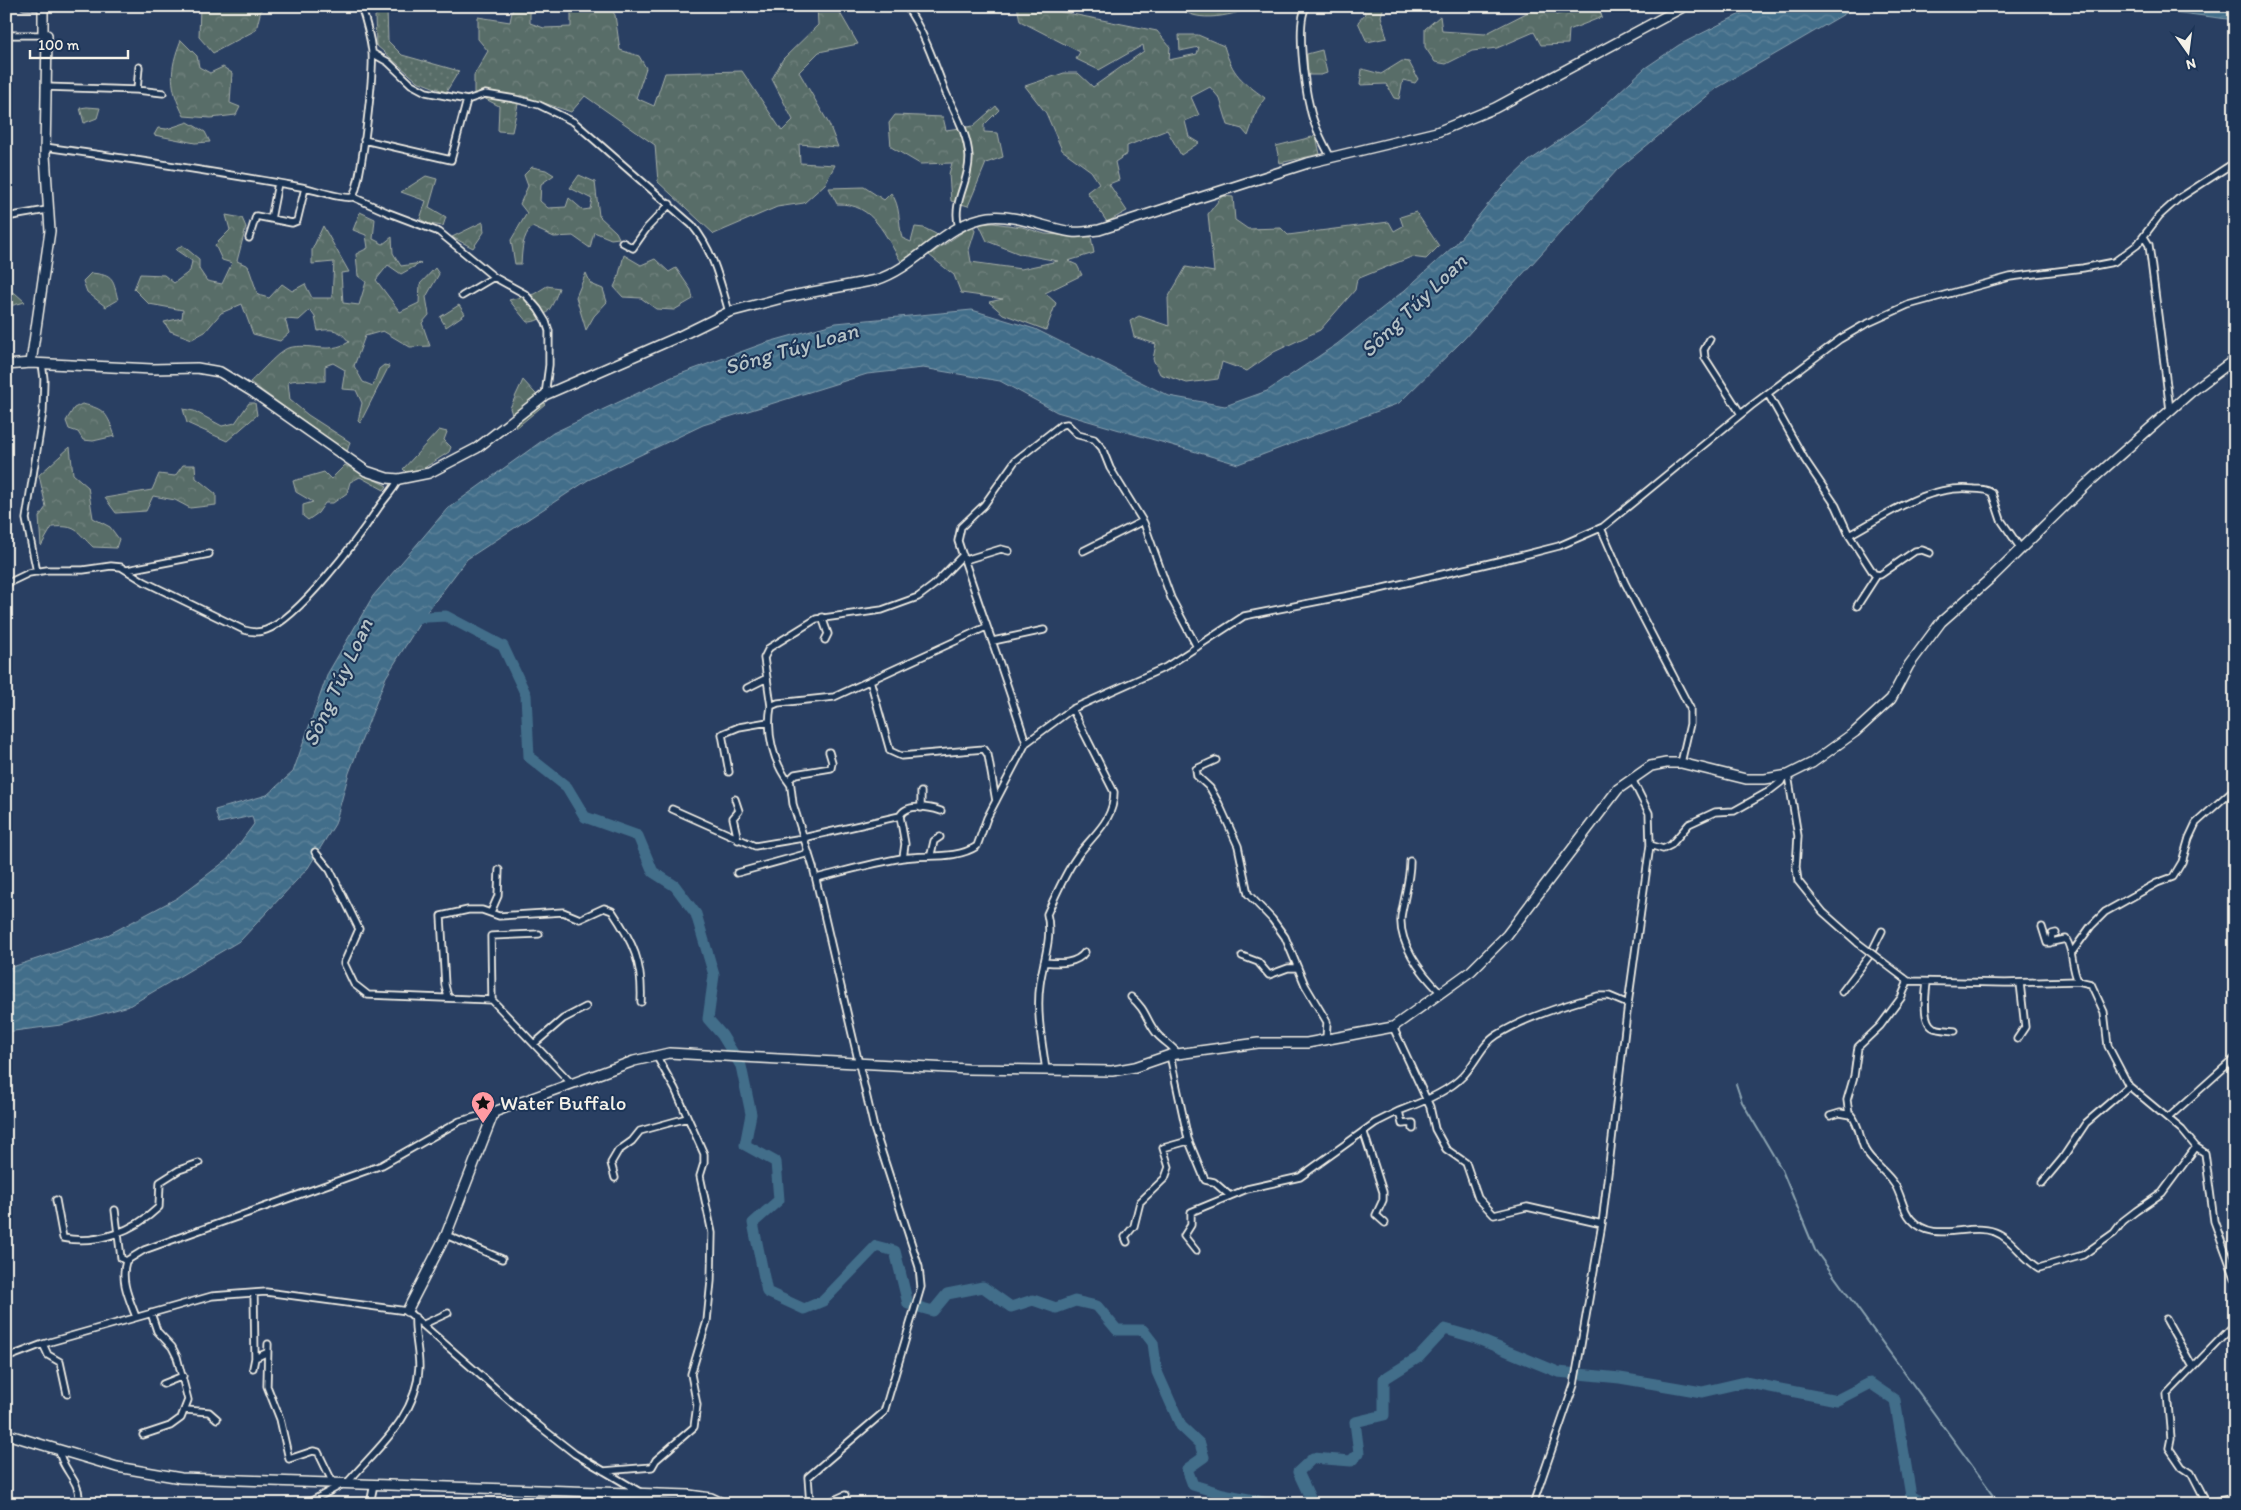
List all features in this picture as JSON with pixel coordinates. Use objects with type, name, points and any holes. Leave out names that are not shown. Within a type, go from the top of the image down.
[{"type":"street","points":[[24,6],[43,7],[42,33],[47,36]]},
{"type":"street","points":[[353,197],[364,140],[372,53],[362,6]]},
{"type":"street","points":[[906,6],[925,38],[946,93],[964,132],[970,157],[956,210],[959,227]]},
{"type":"street","points":[[1308,6],[1303,11],[1302,41],[1310,109],[1331,158]]},
{"type":"street","points":[[6,365],[42,363],[152,369],[197,368],[220,372],[253,392],[366,471],[387,478],[399,479],[429,473],[476,448],[544,395],[678,337],[730,312],[886,277],[903,269],[959,227],[990,217],[1028,222],[1072,232],[1099,230],[1331,158],[1437,132],[1495,108],[1675,8],[1685,6]]},
{"type":"street","points":[[6,35],[47,36]]},
{"type":"street","points":[[31,363],[32,344],[48,255],[50,231],[47,210],[45,147],[47,36]]},
{"type":"street","points":[[372,53],[388,62],[418,88],[466,100],[485,94],[515,99],[539,105],[574,122],[670,204],[702,238],[713,260],[730,312]]},
{"type":"street","points":[[137,90],[139,67]]},
{"type":"street","points":[[45,87],[137,90],[163,94]]},
{"type":"street","points":[[364,140],[451,160],[466,100]]},
{"type":"street","points":[[45,147],[198,169],[305,188],[347,198],[353,197],[389,214],[439,232],[494,277],[525,294],[546,322],[549,365],[544,395]]},
{"type":"street","points":[[816,878],[903,858],[931,854],[952,854],[978,846],[987,818],[1026,742],[1072,709],[1166,667],[1232,621],[1244,616],[1375,590],[1520,556],[1559,546],[1601,528],[1741,414],[1840,339],[1864,325],[1908,305],[2010,278],[2114,262],[2137,246],[2159,216],[2178,200],[2235,162]]},
{"type":"street","points":[[271,219],[278,183]]},
{"type":"street","points":[[249,238],[254,217],[292,223],[298,221],[305,188]]},
{"type":"street","points":[[622,242],[633,248],[656,218],[670,204]]},
{"type":"street","points":[[6,218],[47,210]]},
{"type":"street","points":[[2144,237],[2149,245],[2152,262],[2170,410]]},
{"type":"street","points":[[462,296],[494,277]]},
{"type":"street","points":[[1710,339],[1704,350],[1705,358],[1741,414]]},
{"type":"street","points":[[136,1317],[126,1290],[123,1270],[126,1261],[144,1250],[382,1165],[460,1121],[494,1112],[634,1061],[669,1053],[968,1070],[1112,1071],[1135,1068],[1174,1055],[1258,1043],[1307,1043],[1393,1027],[1471,972],[1507,935],[1610,800],[1632,779],[1651,766],[1666,763],[1682,763],[1746,779],[1786,776],[1812,763],[1855,732],[1891,699],[1909,665],[1941,622],[2021,549],[2087,484],[2170,410],[2235,359]]},
{"type":"street","points":[[37,572],[26,519],[43,412],[42,363]]},
{"type":"street","points":[[1768,394],[1805,460],[1836,506],[1849,535],[1877,575]]},
{"type":"street","points":[[1026,742],[994,641],[986,627],[958,541],[961,527],[984,505],[1015,460],[1064,424],[1078,435],[1099,443],[1114,475],[1130,497],[1143,521],[1171,598],[1197,647]]},
{"type":"street","points":[[6,584],[29,573],[70,569],[83,570],[111,566],[126,570],[146,582],[244,630],[258,632],[267,630],[297,608],[315,589],[366,527],[382,502],[392,492],[399,479]]},
{"type":"street","points":[[1849,535],[1915,499],[1944,489],[1960,487],[1986,490],[1992,493],[2001,520],[2021,549]]},
{"type":"street","points":[[1083,551],[1143,521]]},
{"type":"street","points":[[1601,528],[1625,583],[1690,708],[1690,724],[1682,763]]},
{"type":"street","points":[[792,786],[778,767],[768,722],[771,706],[764,658],[766,651],[810,622],[822,618],[882,610],[918,597],[964,558],[1001,549],[1009,551]]},
{"type":"street","points":[[1857,606],[1877,575],[1915,551],[1922,550],[1930,553]]},
{"type":"street","points":[[126,570],[208,554]]},
{"type":"street","points":[[822,618],[828,634],[825,640]]},
{"type":"street","points":[[771,706],[778,703],[834,697],[986,627]]},
{"type":"street","points":[[994,641],[1044,630]]},
{"type":"street","points":[[747,688],[767,678]]},
{"type":"street","points":[[870,680],[890,751],[894,755],[984,749],[988,754],[996,800]]},
{"type":"street","points":[[1046,1070],[1040,1036],[1039,985],[1050,923],[1048,914],[1061,884],[1076,858],[1108,820],[1114,804],[1114,792],[1072,709]]},
{"type":"street","points":[[729,772],[722,734],[739,727],[768,722]]},
{"type":"street","points":[[810,1504],[808,1477],[884,1412],[921,1287],[920,1267],[882,1156],[816,878],[793,804],[790,779],[795,774],[831,768],[832,762],[829,752]]},
{"type":"street","points":[[1216,760],[1196,769],[1197,776],[1210,788],[1238,846],[1248,894],[1272,919],[1285,937],[1305,985],[1327,1022],[1326,1040]]},
{"type":"street","points":[[1650,845],[1662,849],[1670,845],[1690,824],[1715,812],[1734,811],[1768,792],[1786,776]]},
{"type":"street","points":[[1786,776],[1798,836],[1796,867],[1798,881],[1822,912],[1906,980],[2020,983],[2078,981],[2091,984],[2104,1012],[2108,1046],[2128,1086],[2168,1118],[2205,1153],[2214,1222],[2235,1278]]},
{"type":"street","points":[[1533,1504],[1574,1385],[1602,1224],[1628,1004],[1650,845],[1649,813],[1632,779]]},
{"type":"street","points":[[2073,951],[2091,926],[2105,912],[2157,883],[2173,877],[2182,862],[2189,838],[2196,823],[2235,788]]},
{"type":"street","points":[[921,792],[921,808]]},
{"type":"street","points":[[735,799],[739,811],[733,818],[738,840]]},
{"type":"street","points":[[672,809],[755,846],[803,838],[900,816],[904,810],[921,808],[941,811]]},
{"type":"street","points":[[900,816],[905,844],[903,858]]},
{"type":"street","points":[[931,854],[934,841],[940,837]]},
{"type":"street","points":[[315,852],[330,870],[359,929],[344,963],[354,984],[368,995],[492,1000],[572,1084]]},
{"type":"street","points":[[737,873],[809,853]]},
{"type":"street","points":[[1410,861],[1402,912],[1402,927],[1410,955],[1426,978],[1441,993]]},
{"type":"street","points":[[491,912],[498,896],[499,870]]},
{"type":"street","points":[[448,997],[445,985],[440,916],[468,910],[491,912],[499,916],[563,912],[580,919],[604,908],[610,909],[630,937],[642,977],[641,1002]]},
{"type":"street","points":[[2042,927],[2045,942],[2050,943],[2066,939],[2073,951],[2078,981]]},
{"type":"street","points":[[1842,992],[1871,953],[1882,931]]},
{"type":"street","points":[[2050,943],[2052,934],[2056,933]]},
{"type":"street","points":[[492,1000],[491,936],[539,934]]},
{"type":"street","points":[[1044,962],[1069,962],[1081,957],[1085,952]]},
{"type":"street","points":[[1242,956],[1258,962],[1268,976],[1288,968],[1298,968]]},
{"type":"street","points":[[1906,980],[1902,998],[1880,1026],[1858,1047],[1854,1076],[1847,1100],[1849,1114],[1856,1121],[1866,1150],[1896,1185],[1902,1204],[1911,1219],[1920,1227],[1938,1233],[1959,1232],[1968,1229],[1996,1232],[2039,1268],[2048,1267],[2083,1255],[2108,1238],[2136,1210],[2162,1193],[2196,1146]]},
{"type":"street","points":[[1926,982],[1926,1015],[1928,1024],[1934,1028],[1955,1030]]},
{"type":"street","points":[[2017,1039],[2025,1027],[2020,983]]},
{"type":"street","points":[[1196,1251],[1184,1236],[1191,1224],[1191,1212],[1230,1196],[1300,1177],[1364,1133],[1375,1123],[1427,1100],[1463,1076],[1496,1035],[1537,1017],[1598,996],[1609,996],[1628,1004]]},
{"type":"street","points":[[1131,997],[1143,1008],[1158,1034],[1172,1045],[1188,1141],[1204,1180],[1214,1182],[1230,1196]]},
{"type":"street","points":[[534,1044],[562,1018],[586,1007]]},
{"type":"street","points":[[1393,1027],[1427,1100],[1435,1129],[1446,1149],[1466,1163],[1478,1198],[1494,1215],[1526,1207],[1602,1224]]},
{"type":"street","points":[[604,1471],[652,1467],[656,1460],[694,1427],[697,1405],[691,1374],[707,1321],[712,1232],[700,1176],[704,1163],[704,1154],[657,1057]]},
{"type":"street","points":[[2168,1118],[2235,1058]]},
{"type":"street","points":[[2042,1183],[2062,1159],[2086,1123],[2128,1086]]},
{"type":"street","points":[[1399,1111],[1402,1124],[1413,1123],[1413,1129]]},
{"type":"street","points":[[306,1504],[346,1483],[400,1424],[411,1403],[418,1379],[419,1364],[411,1314],[446,1235],[494,1112]]},
{"type":"street","points":[[1830,1116],[1840,1113],[1849,1114]]},
{"type":"street","points":[[614,1178],[611,1162],[618,1151],[632,1141],[640,1131],[687,1118]]},
{"type":"street","points":[[1364,1133],[1383,1192],[1383,1200],[1376,1215],[1385,1224]]},
{"type":"street","points":[[1127,1242],[1125,1237],[1134,1226],[1140,1202],[1166,1178],[1169,1167],[1163,1148],[1188,1141]]},
{"type":"street","points":[[56,1200],[63,1238],[85,1239],[117,1234],[159,1207],[160,1182],[179,1170],[199,1163]]},
{"type":"street","points":[[115,1210],[121,1258],[126,1261]]},
{"type":"street","points":[[446,1235],[502,1259]]},
{"type":"street","points":[[6,1358],[43,1344],[212,1296],[266,1292],[411,1314],[424,1324],[449,1350],[575,1454],[642,1493]]},
{"type":"street","points":[[253,1368],[256,1358],[254,1293]]},
{"type":"street","points":[[143,1435],[170,1426],[181,1418],[186,1410],[188,1394],[172,1346],[157,1331],[151,1313]]},
{"type":"street","points":[[424,1324],[448,1313]]},
{"type":"street","points":[[2166,1319],[2193,1368]]},
{"type":"street","points":[[2234,1326],[2167,1394],[2171,1438],[2169,1448],[2182,1467],[2192,1473],[2207,1503],[2235,1498]]},
{"type":"street","points":[[43,1344],[48,1355],[60,1362],[67,1394]]},
{"type":"street","points":[[268,1344],[266,1353],[267,1386],[280,1419],[289,1459],[313,1451],[318,1452],[334,1483]]},
{"type":"street","points":[[256,1358],[266,1353]]},
{"type":"street","points":[[163,1384],[183,1376]]},
{"type":"street","points":[[186,1410],[210,1412],[217,1419]]},
{"type":"street","points":[[6,1434],[117,1467],[181,1478],[689,1495],[711,1498],[724,1504]]},
{"type":"street","points":[[59,1450],[60,1458],[79,1490],[80,1497],[73,1504]]},
{"type":"street","points":[[370,1504],[374,1484]]},
{"type":"street","points":[[600,1504],[613,1492]]},
{"type":"street","points":[[824,1504],[845,1495]]},
{"type":"green space","points":[[200,6],[262,6],[256,30],[213,53],[199,37]]},
{"type":"green space","points":[[513,6],[530,6],[530,23],[544,28],[571,27],[571,6],[609,6],[615,15],[620,50],[639,56],[646,68],[636,98],[654,106],[665,73],[742,71],[782,131],[793,120],[772,79],[783,59],[818,25],[817,6],[836,6],[858,44],[819,52],[799,72],[829,124],[838,147],[799,144],[800,163],[835,165],[825,184],[804,203],[777,207],[714,234],[658,182],[655,145],[585,96],[571,112],[520,95],[512,132],[498,131],[499,106],[474,93],[474,75],[488,51],[478,39],[478,17],[510,22]]},
{"type":"green space","points":[[1017,6],[1032,6],[1157,31],[1170,47],[1169,60],[1197,54],[1199,47],[1180,51],[1179,35],[1198,35],[1224,46],[1235,71],[1265,98],[1258,108],[1248,136],[1242,129],[1228,125],[1220,99],[1210,87],[1191,97],[1199,115],[1185,121],[1189,137],[1199,143],[1181,155],[1167,130],[1127,146],[1127,154],[1115,162],[1119,180],[1109,184],[1127,211],[1107,222],[1087,192],[1099,183],[1091,171],[1062,150],[1046,113],[1025,86],[1064,73],[1078,73],[1093,87],[1144,51],[1143,45],[1099,70],[1076,59],[1080,52],[1020,21]]},
{"type":"green space","points":[[1178,6],[1258,6],[1228,15],[1205,17],[1195,16]]},
{"type":"green space","points":[[1363,6],[1384,6],[1381,16],[1387,38],[1367,42],[1358,22],[1365,14]]},
{"type":"green space","points":[[1540,6],[1549,6],[1556,15],[1590,6],[1612,6],[1600,11],[1602,17],[1569,30],[1568,44],[1541,45],[1534,32],[1497,48],[1472,51],[1446,64],[1435,62],[1425,47],[1425,29],[1440,16],[1442,31],[1485,34]]},
{"type":"green space","points":[[387,9],[388,41],[402,55],[459,71],[446,92],[417,81],[376,45],[375,16]]},
{"type":"green space","points":[[181,40],[197,56],[199,67],[210,73],[223,67],[232,73],[230,103],[240,107],[236,115],[211,118],[184,116],[173,87],[172,78],[174,60]]},
{"type":"green space","points":[[1322,50],[1327,73],[1308,75],[1307,54]]},
{"type":"green space","points":[[1402,61],[1409,62],[1418,79],[1415,83],[1403,80],[1399,99],[1394,98],[1386,84],[1360,85],[1362,69],[1381,74]]},
{"type":"green space","points":[[996,106],[999,110],[984,125],[984,132],[998,133],[1003,157],[986,163],[968,206],[951,201],[949,174],[952,163],[920,164],[891,147],[889,123],[895,115],[943,117],[946,130],[973,126]]},
{"type":"green space","points":[[80,108],[100,108],[97,118],[84,123]]},
{"type":"green space","points":[[188,122],[205,132],[210,142],[195,143],[154,135],[158,128],[167,129]]},
{"type":"green space","points":[[1316,136],[1320,154],[1280,163],[1276,146]]},
{"type":"green space","points":[[532,167],[546,170],[554,175],[541,184],[540,201],[548,208],[566,207],[569,198],[583,210],[590,209],[592,199],[570,188],[579,175],[595,182],[599,216],[616,232],[619,238],[611,239],[594,232],[590,248],[573,236],[554,237],[532,227],[524,239],[521,264],[515,264],[511,240],[527,213],[520,204],[528,186],[524,175]]},
{"type":"green space","points":[[426,176],[437,179],[429,207],[446,217],[443,226],[429,224],[420,219],[426,201],[401,192]]},
{"type":"green space","points":[[864,187],[884,200],[891,193],[898,209],[902,238],[911,242],[915,227],[924,228],[938,235],[902,263],[877,223],[860,209],[850,205],[837,204],[829,188]]},
{"type":"green space","points":[[1222,196],[1233,197],[1235,220],[1248,229],[1281,228],[1288,235],[1389,222],[1394,231],[1403,226],[1400,217],[1416,212],[1439,246],[1426,259],[1411,257],[1357,279],[1355,290],[1320,330],[1274,352],[1247,371],[1222,362],[1218,379],[1187,383],[1160,374],[1153,359],[1156,344],[1134,337],[1130,321],[1139,316],[1169,326],[1168,298],[1186,267],[1214,272],[1208,214]]},
{"type":"green space","points":[[360,212],[375,219],[373,239],[383,244],[392,237],[393,253],[401,266],[421,263],[401,274],[388,265],[376,280],[400,312],[419,303],[420,284],[435,268],[439,274],[426,297],[429,315],[422,323],[430,346],[410,347],[383,331],[365,336],[354,366],[363,382],[373,386],[379,369],[384,365],[389,366],[360,423],[358,421],[362,403],[356,390],[342,389],[345,370],[333,363],[325,366],[325,381],[297,380],[288,382],[290,400],[308,415],[350,442],[347,452],[250,382],[274,358],[288,348],[304,346],[333,348],[349,342],[339,332],[332,330],[318,331],[315,317],[310,310],[299,320],[285,319],[289,333],[280,341],[253,334],[242,304],[221,313],[205,332],[192,339],[170,331],[164,322],[182,318],[183,310],[149,304],[134,289],[140,274],[164,275],[174,283],[190,271],[192,261],[176,250],[182,245],[199,259],[199,269],[207,281],[222,284],[232,263],[222,260],[215,245],[230,230],[226,215],[242,218],[246,227],[237,261],[248,266],[258,295],[269,298],[282,284],[292,291],[305,284],[312,298],[332,298],[334,262],[312,264],[312,250],[323,226],[349,272],[341,273],[343,303],[359,305],[366,282],[358,276],[356,254],[368,248],[366,235],[353,230]]},
{"type":"green space","points":[[483,222],[484,232],[473,248],[452,237]]},
{"type":"green space","points":[[993,223],[1022,227],[1045,234],[1091,237],[1094,253],[1068,261],[1077,265],[1082,275],[1045,293],[1056,303],[1046,330],[1003,314],[989,302],[1003,299],[961,293],[954,275],[929,255],[973,225],[975,231],[969,250],[971,262],[1021,269],[1058,261],[1020,254],[987,241],[979,224]]},
{"type":"green space","points":[[624,255],[641,265],[655,259],[669,272],[676,268],[691,290],[693,299],[674,310],[656,309],[641,298],[623,297],[614,287]]},
{"type":"green space","points":[[91,273],[104,275],[111,280],[118,300],[106,307],[87,292],[83,281]]},
{"type":"green space","points":[[586,273],[591,284],[603,289],[607,302],[594,316],[586,330],[576,297]]},
{"type":"green space","points":[[547,286],[559,288],[551,306],[544,316],[527,322],[509,300],[534,294]]},
{"type":"green space","points":[[6,291],[15,293],[25,302],[6,307]]},
{"type":"green space","points":[[459,305],[465,314],[446,327],[440,317]]},
{"type":"green space","points":[[523,380],[545,404],[516,428],[510,408]]},
{"type":"green space","points":[[249,403],[255,403],[257,415],[227,441],[187,423],[183,409],[194,411],[222,426],[235,423]]},
{"type":"green space","points":[[82,404],[101,411],[110,422],[115,436],[93,441],[83,440],[78,432],[69,429],[66,421],[74,408]]},
{"type":"green space","points":[[439,430],[447,432],[444,440],[451,447],[449,452],[421,470],[409,475],[403,469]]},
{"type":"green space","points":[[70,447],[73,474],[88,487],[93,518],[110,527],[119,539],[116,548],[93,547],[76,530],[67,527],[52,527],[41,546],[39,517],[46,507],[39,475]]},
{"type":"green space","points":[[183,465],[195,465],[196,478],[216,494],[216,505],[190,508],[175,500],[153,496],[146,511],[116,513],[105,498],[152,490],[159,474],[175,476]]},
{"type":"green space","points":[[345,465],[387,486],[384,490],[360,477],[350,482],[347,493],[333,503],[325,503],[318,513],[308,520],[303,516],[303,505],[313,502],[296,492],[293,481],[324,472],[331,479]]},
{"type":"water","name":"Sông Túy Loan","points":[[1756,6],[1858,6],[1717,88],[1618,169],[1463,340],[1399,403],[1238,464],[1057,412],[1000,381],[923,368],[867,374],[703,425],[588,480],[467,559],[426,613],[386,677],[349,773],[335,824],[308,868],[241,940],[129,1006],[61,1025],[6,1032],[6,969],[104,937],[177,898],[228,859],[254,824],[252,816],[219,823],[215,810],[267,795],[293,772],[328,673],[373,596],[447,509],[553,433],[672,377],[765,343],[836,323],[972,310],[1035,329],[1169,396],[1225,406],[1267,391],[1337,344],[1405,290],[1454,246],[1502,187],[1529,161],[1588,121],[1645,68],[1679,45]]},
{"type":"water","points":[[2146,6],[2235,6],[2235,20],[2158,10]]},
{"type":"waterway","points":[[408,618],[446,616],[503,646],[526,695],[529,757],[567,787],[585,817],[638,836],[653,872],[675,886],[696,914],[714,975],[708,1019],[722,1035],[741,1066],[751,1114],[745,1145],[776,1162],[779,1200],[753,1223],[767,1292],[804,1309],[823,1301],[876,1246],[895,1251],[908,1304],[933,1311],[947,1294],[983,1287],[1011,1307],[1033,1300],[1056,1308],[1075,1301],[1097,1306],[1117,1330],[1143,1330],[1153,1343],[1157,1372],[1181,1426],[1200,1444],[1204,1457],[1187,1469],[1193,1485],[1223,1494],[1273,1504]]},
{"type":"waterway","points":[[1736,1084],[1742,1102],[1782,1170],[1815,1250],[2000,1504]]},
{"type":"waterway","points":[[1313,1504],[1298,1472],[1313,1458],[1351,1461],[1359,1453],[1355,1422],[1384,1415],[1384,1379],[1419,1357],[1445,1329],[1473,1337],[1558,1372],[1620,1378],[1702,1392],[1745,1382],[1837,1400],[1870,1383],[1895,1400],[1911,1496],[1926,1504]]},
{"type":"place","name":"Water Buffalo","points":[[483,1124]]}]
